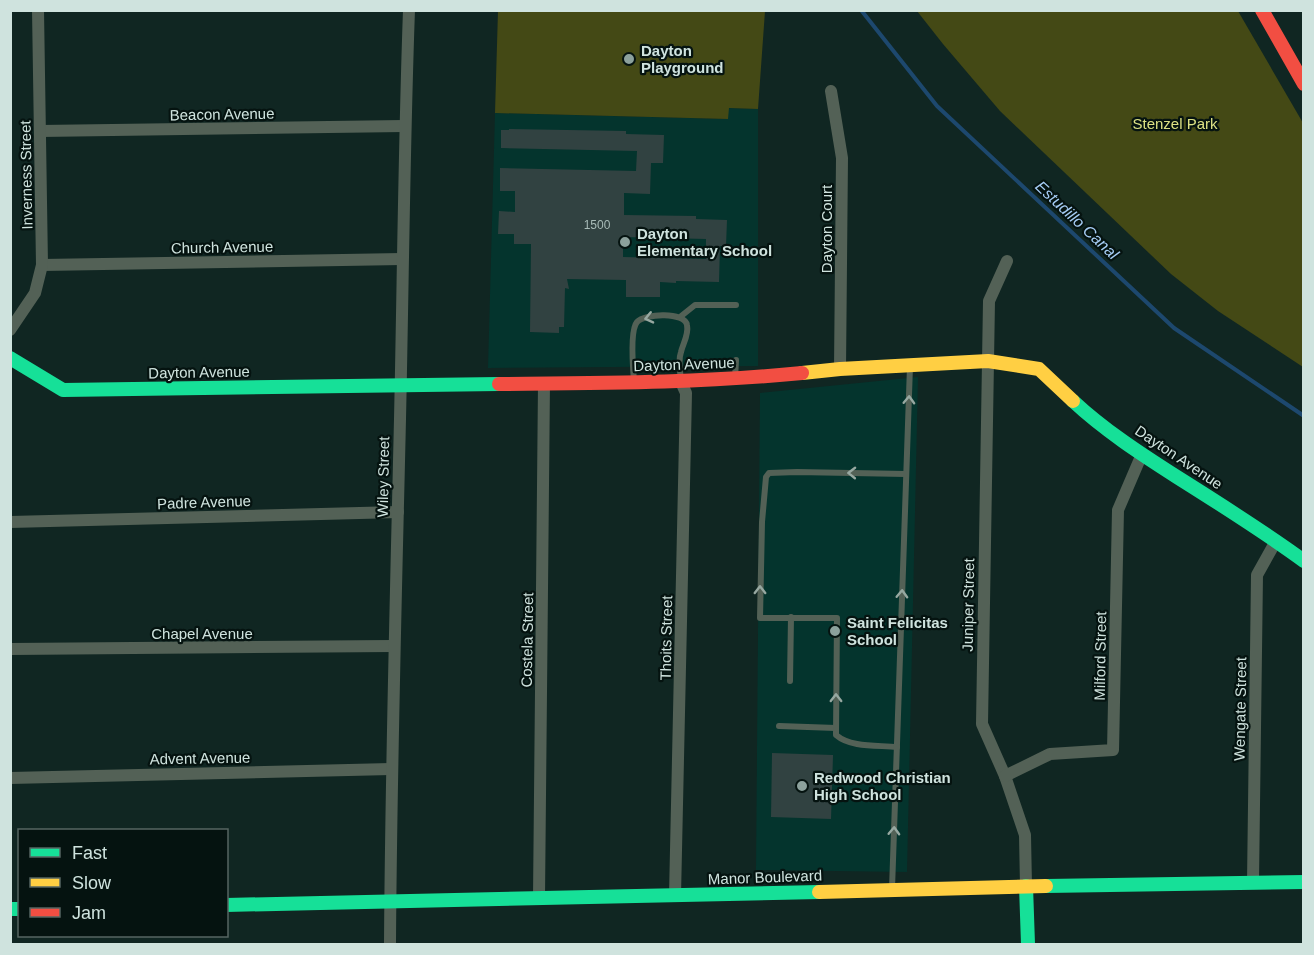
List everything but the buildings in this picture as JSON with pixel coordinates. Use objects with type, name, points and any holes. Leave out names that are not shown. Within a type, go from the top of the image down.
[{"type":"street","name":"Inverness Street","points":[[10,330],[35,293],[42,265],[38,10]]},
{"type":"street","name":"Wiley Street","points":[[390,945],[393,646],[398,512],[404,126],[409,10]]},
{"type":"street","points":[[1262,10],[1304,84]]},
{"type":"street","name":"Dayton Court","points":[[831,91],[842,158],[840,369]]},
{"type":"street","name":"Beacon Avenue","points":[[40,131],[404,126]]},
{"type":"street","name":"Church Avenue","points":[[42,265],[402,259]]},
{"type":"street","name":"Juniper Street","points":[[1007,261],[989,301],[982,723],[1005,776],[1024,836],[1028,945]]},
{"type":"street","name":"Dayton Avenue","points":[[10,358],[63,390],[681,382],[800,377],[840,369],[988,361],[1039,369],[1083,410],[1142,454],[1304,561]]},
{"type":"street","name":"Thoits Street","points":[[675,896],[686,393],[681,382]]},
{"type":"street","name":"Costela Street","points":[[539,898],[544,383]]},
{"type":"street","name":"Milford Street","points":[[1005,776],[1050,754],[1113,750],[1118,510],[1142,454]]},
{"type":"street","name":"Padre Avenue","points":[[10,522],[398,512]]},
{"type":"street","name":"Wengate Street","points":[[1253,882],[1257,575],[1276,541]]},
{"type":"street","name":"Chapel Avenue","points":[[10,649],[393,646]]},
{"type":"street","name":"Advent Avenue","points":[[10,778],[391,769]]},
{"type":"street","name":"Manor Boulevard","points":[[228,905],[1026,886],[1304,882]]},
{"type":"lane","points":[[680,317],[695,305],[736,305]]},
{"type":"lane","points":[[634,382],[633,331],[636,322],[652,315],[680,317],[685,320],[686,339],[680,353],[681,382]]},
{"type":"lane","points":[[735,379],[736,360]]},
{"type":"lane","points":[[892,890],[910,365]]},
{"type":"lane","points":[[897,747],[851,744],[836,735],[837,618],[760,618],[762,522],[766,477],[769,473],[906,474]]},
{"type":"lane","points":[[790,681],[791,617]]},
{"type":"lane","points":[[779,726],[836,728]]},
{"type":"shaded area","name":"Dayton Elementary School","points":[[728,108],[758,109],[758,366],[488,368],[495,113],[727,119]]},
{"type":"shaded area","name":"Saint Felicitas School","points":[[918,377],[907,872],[756,870],[760,393]]},
{"type":"green space","name":"Dayton Playground","points":[[498,11],[765,11],[758,109],[729,108],[728,119],[495,113]]},
{"type":"green space","name":"Stenzel Park","points":[[917,11],[1238,11],[1303,123],[1303,367],[1218,311],[1171,274],[1000,111]]},
{"type":"waterway","name":"Estudillo Canal","points":[[861,10],[937,106],[1174,328],[1304,416]]},
{"type":"traffic: fast","points":[[10,358],[63,390],[499,384]]},
{"type":"traffic: fast","points":[[1073,401],[1097,422],[1136,450],[1304,561]]},
{"type":"traffic: fast","points":[[1046,886],[1304,882]]},
{"type":"traffic: fast","points":[[1026,886],[1028,944]]},
{"type":"traffic: fast","points":[[228,905],[819,892]]},
{"type":"traffic: fast","points":[[10,909],[18,909]]},
{"type":"traffic: slow","points":[[802,373],[988,361],[1039,369],[1073,401]]},
{"type":"traffic: slow","points":[[819,892],[1046,886]]},
{"type":"traffic: jam","points":[[1262,10],[1304,84]]},
{"type":"traffic: jam","points":[[499,384],[689,381],[802,373]]},
{"type":"place","name":"Dayton Playground","points":[[629,59]]},
{"type":"place","name":"Dayton Elementary School","points":[[625,242]]},
{"type":"place","name":"Saint Felicitas School","points":[[835,631]]},
{"type":"place","name":"Redwood Christian High School","points":[[802,786]]}]
